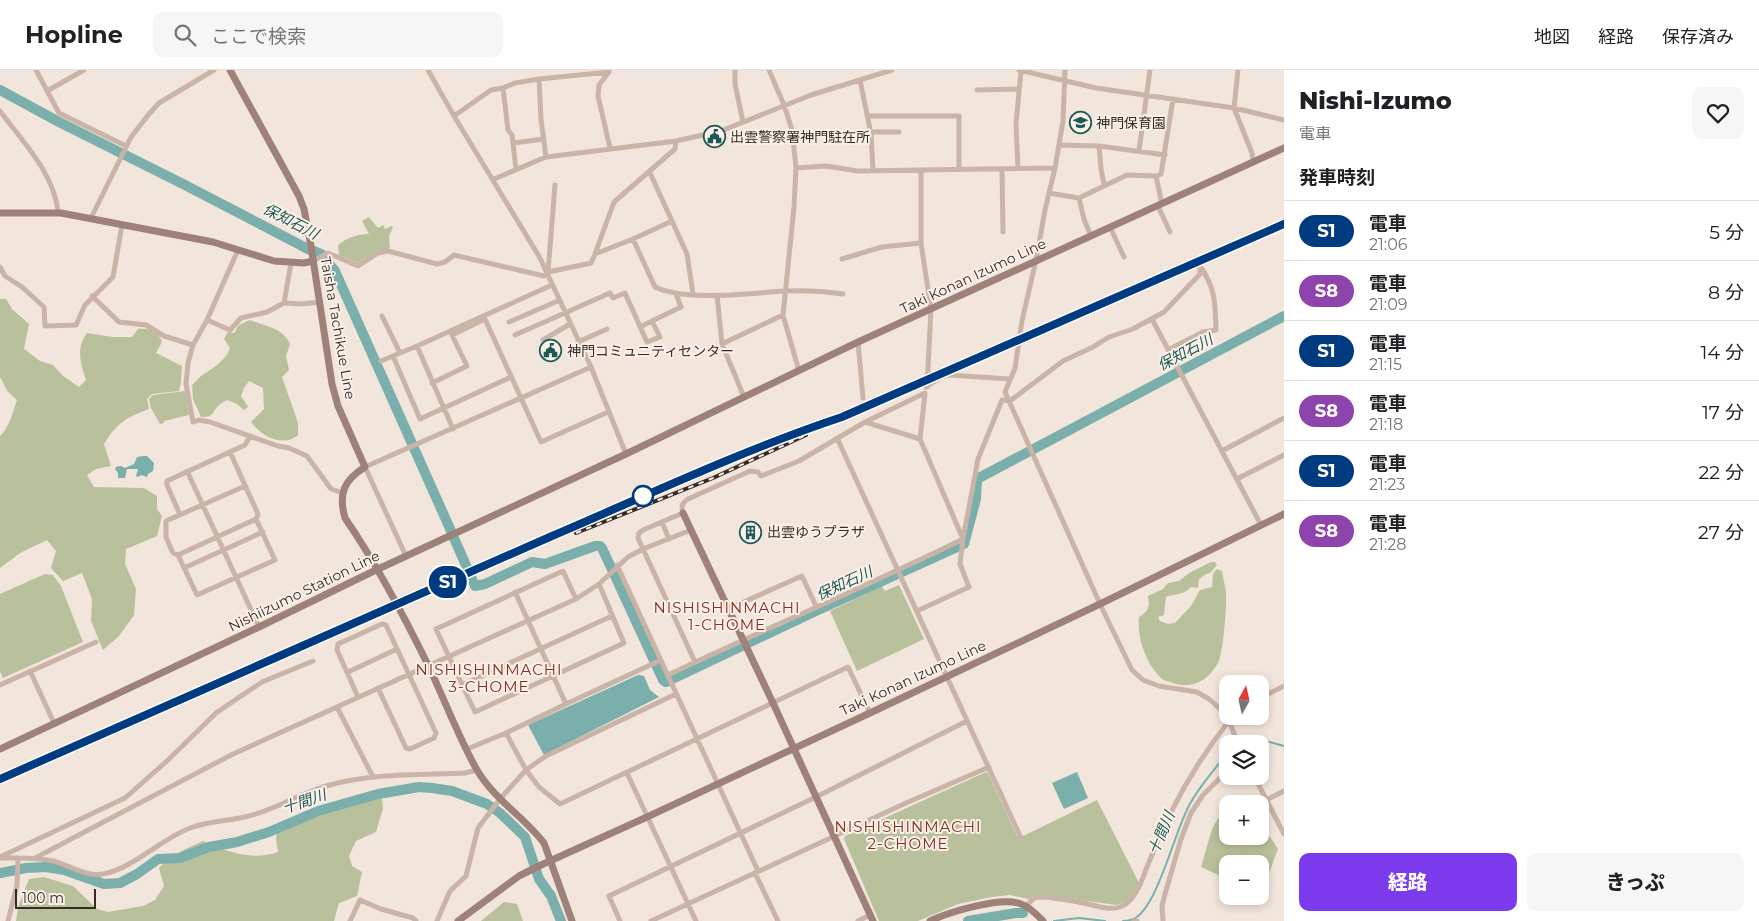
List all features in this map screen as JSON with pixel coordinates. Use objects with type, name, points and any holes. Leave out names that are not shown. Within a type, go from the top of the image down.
[{"type":"main road","name":"Taisha Tachikue Line","points":[[230,70],[299,196],[304,209],[315,257],[334,391],[338,406],[365,467]]},
{"type":"main road","name":"Taki Konan Izumo Line","points":[[623,455],[858,342],[1284,148]]},
{"type":"main road","points":[[0,214],[58,213],[91,218],[213,242],[274,261],[304,263],[315,257]]},
{"type":"main road","name":"Nishiizumo Station Line","points":[[0,749],[623,455]]},
{"type":"main road","points":[[365,467],[350,479],[342,493],[345,518],[428,665],[477,770],[500,799],[536,832],[544,843],[572,921]]},
{"type":"main road","points":[[683,513],[872,918]]},
{"type":"main road","name":"Taki Konan Izumo Line","points":[[458,921],[506,884],[540,865],[794,749],[1100,604],[1284,514]]},
{"type":"main road","points":[[930,921],[945,914],[1000,902],[1016,902],[1026,906],[1043,921]]},
{"type":"street","points":[[36,70],[60,113],[126,146]]},
{"type":"street","points":[[47,91],[84,70]]},
{"type":"street","points":[[91,218],[131,137],[159,103],[214,70]]},
{"type":"street","points":[[428,70],[548,272],[578,342],[591,367],[623,455]]},
{"type":"street","points":[[735,70],[735,84],[743,122]]},
{"type":"street","points":[[769,70],[792,130],[796,168],[783,315],[799,371]]},
{"type":"street","points":[[494,180],[546,157],[676,141],[721,131],[810,95],[892,70]]},
{"type":"street","points":[[1018,168],[1016,124],[1020,70],[1096,88],[1234,108],[1284,120]]},
{"type":"street","points":[[1065,70],[1063,121],[1055,168],[1022,321],[1015,368],[1005,392],[1100,604],[1132,670],[1143,680],[1160,686],[1197,692],[1209,699],[1219,708]]},
{"type":"street","points":[[1139,151],[1150,70]]},
{"type":"street","points":[[1238,70],[1234,108],[1252,153],[1253,163]]},
{"type":"street","points":[[454,116],[491,90],[515,83],[610,71]]},
{"type":"street","points":[[610,71],[599,84],[598,96],[610,148]]},
{"type":"street","points":[[539,79],[546,157]]},
{"type":"street","points":[[860,80],[871,132],[873,170]]},
{"type":"street","points":[[503,88],[508,130],[512,135],[516,169]]},
{"type":"street","points":[[977,90],[1020,89]]},
{"type":"street","points":[[1049,193],[1079,198],[1104,184],[1127,175],[1156,176],[1161,174],[1173,99]]},
{"type":"street","points":[[0,111],[44,172],[57,201],[58,213]]},
{"type":"street","points":[[868,116],[959,116],[959,169]]},
{"type":"street","points":[[871,132],[899,132]]},
{"type":"street","points":[[513,143],[544,139]]},
{"type":"street","points":[[315,257],[328,253],[358,266],[378,253],[388,250],[437,264],[445,262],[454,255],[544,276],[548,272],[590,263],[614,202],[650,173],[675,149],[676,141]]},
{"type":"street","points":[[1059,145],[1099,146],[1165,156]]},
{"type":"street","points":[[1099,146],[1104,184]]},
{"type":"street","points":[[796,168],[826,166],[858,171],[1055,168]]},
{"type":"street","points":[[1002,168],[1003,232]]},
{"type":"street","points":[[921,170],[921,243],[931,309],[926,390],[920,439],[963,538]]},
{"type":"street","points":[[650,173],[687,254],[693,294]]},
{"type":"street","points":[[1156,176],[1160,205],[1170,232]]},
{"type":"street","points":[[548,272],[555,185]]},
{"type":"street","points":[[1079,198],[1090,236]]},
{"type":"street","points":[[595,254],[672,221]]},
{"type":"street","points":[[0,268],[5,276],[22,287],[44,306],[45,326],[76,325],[85,305],[113,277],[122,225]]},
{"type":"street","points":[[1110,227],[1124,257]]},
{"type":"street","points":[[633,239],[655,288],[667,293],[717,295],[816,291],[843,294]]},
{"type":"street","points":[[842,259],[882,247],[921,243]]},
{"type":"street","points":[[238,250],[207,320],[193,346],[188,363],[186,384],[193,422],[199,420],[210,422],[278,446],[289,448],[307,456],[331,489],[342,493]]},
{"type":"street","points":[[284,303],[291,263]]},
{"type":"street","points":[[917,611],[969,587],[960,564],[963,538],[978,459],[1002,400],[1010,401],[1064,361],[1109,337],[1133,329],[1164,312],[1200,274],[1200,266],[1208,278],[1215,295],[1216,330],[1204,332],[1168,350]]},
{"type":"street","points":[[432,383],[467,366],[452,334],[552,284]]},
{"type":"street","points":[[515,335],[610,293],[613,298],[625,293],[647,342],[660,337],[652,321]]},
{"type":"street","points":[[640,327],[682,307],[676,294]]},
{"type":"street","points":[[717,295],[722,344],[744,397]]},
{"type":"street","points":[[92,296],[119,322],[146,325],[164,336],[193,346]]},
{"type":"street","points":[[509,322],[560,300]]},
{"type":"street","points":[[207,320],[230,330],[241,318],[267,312],[284,303],[320,302]]},
{"type":"street","points":[[722,344],[783,315]]},
{"type":"street","points":[[382,316],[400,353]]},
{"type":"street","points":[[381,362],[480,319],[485,319],[541,442],[608,412]]},
{"type":"street","points":[[1152,319],[1261,525]]},
{"type":"street","points":[[543,340],[570,324]]},
{"type":"street","points":[[578,342],[607,329]]},
{"type":"street","points":[[858,342],[863,398]]},
{"type":"street","points":[[417,346],[453,429]]},
{"type":"street","points":[[393,356],[420,418],[511,377]]},
{"type":"street","points":[[406,556],[365,467],[591,367]]},
{"type":"street","points":[[695,662],[638,538],[639,533],[683,513],[683,502],[688,499],[750,471],[758,472],[760,476],[799,461],[865,422],[926,390],[940,378],[948,375],[1010,379]]},
{"type":"street","points":[[1222,451],[1284,418]]},
{"type":"street","points":[[865,422],[920,439]]},
{"type":"street","points":[[180,515],[167,481],[245,445],[250,436]]},
{"type":"street","points":[[838,438],[1021,838]]},
{"type":"street","points":[[230,452],[258,514],[256,519],[275,560],[197,595],[178,555],[173,553],[166,537],[166,522],[245,486]]},
{"type":"street","points":[[1237,479],[1284,455]]},
{"type":"street","points":[[187,471],[259,627]]},
{"type":"street","points":[[178,555],[256,519]]},
{"type":"street","points":[[662,522],[669,539]]},
{"type":"street","points":[[35,858],[230,755],[576,599],[599,584],[628,556],[691,530]]},
{"type":"street","points":[[184,568],[262,532]]},
{"type":"street","points":[[668,674],[816,606],[898,571],[963,538]]},
{"type":"street","points":[[617,565],[741,833],[778,921]]},
{"type":"street","points":[[576,599],[563,571],[436,628],[475,712],[624,643],[599,584]]},
{"type":"street","points":[[728,609],[802,576],[816,606]]},
{"type":"street","points":[[515,592],[566,704]]},
{"type":"street","points":[[462,685],[612,616]]},
{"type":"street","points":[[358,697],[337,650],[338,644],[382,624],[386,625],[436,733],[434,738],[410,749],[406,748],[378,688]]},
{"type":"street","points":[[0,685],[96,642]]},
{"type":"street","points":[[348,672],[397,649]]},
{"type":"street","points":[[467,749],[506,733],[661,660]]},
{"type":"street","points":[[0,858],[125,798],[168,760],[216,713],[262,682],[313,661]]},
{"type":"street","points":[[506,733],[526,770],[539,787],[560,804],[848,667],[870,713]]},
{"type":"street","points":[[30,671],[54,723]]},
{"type":"street","points":[[1269,694],[1284,686]]},
{"type":"street","points":[[437,921],[450,891],[466,876],[478,828],[500,799],[526,770],[546,756],[676,694]]},
{"type":"street","points":[[338,707],[372,778]]},
{"type":"street","points":[[620,921],[609,896],[816,797],[967,721]]},
{"type":"street","points":[[1026,906],[1038,897],[1114,908],[1126,904],[1142,880],[1158,838],[1176,800],[1223,725]]},
{"type":"street","points":[[650,921],[989,767]]},
{"type":"street","points":[[0,858],[35,858],[52,861],[86,873],[95,875],[105,874],[132,861],[168,838],[189,828],[249,816],[328,785],[372,778],[465,773],[477,770]]},
{"type":"street","points":[[627,772],[696,921]]},
{"type":"street","points":[[1163,921],[1162,906],[1165,894],[1181,839],[1191,813],[1203,795],[1219,779]]},
{"type":"street","points":[[1269,798],[1284,791]]},
{"type":"street","points":[[1269,806],[1284,834]]},
{"type":"street","points":[[8,921],[18,874],[18,858]]},
{"type":"street","points":[[350,921],[360,900],[413,918],[416,921]]},
{"type":"street","points":[[858,921],[872,918]]},
{"type":"green space","points":[[369,217],[378,228],[383,225],[385,229],[393,227],[389,236],[390,248],[376,252],[358,263],[339,255],[338,245],[349,238],[369,234],[362,221]]},
{"type":"green space","points":[[0,299],[6,299],[12,309],[29,324],[24,349],[40,361],[53,365],[63,376],[79,387],[86,380],[80,350],[87,333],[113,337],[132,337],[138,329],[150,330],[158,335],[162,342],[156,353],[182,366],[179,391],[152,394],[147,399],[149,409],[123,422],[104,444],[111,466],[96,469],[87,475],[94,487],[144,488],[157,496],[157,509],[162,516],[157,536],[126,549],[125,564],[136,589],[134,615],[119,636],[103,650],[91,621],[92,599],[82,573],[63,581],[51,568],[56,551],[47,540],[20,553],[0,568],[0,436],[8,424],[17,400],[8,392],[0,377]]},
{"type":"green space","points":[[250,320],[273,328],[283,334],[290,344],[286,356],[289,370],[282,377],[298,423],[298,435],[292,439],[273,439],[260,432],[251,422],[264,409],[263,388],[249,381],[241,396],[248,407],[244,410],[237,404],[227,400],[219,405],[211,415],[201,417],[193,399],[192,385],[227,355],[230,348],[224,339],[228,332],[234,333],[239,325]]},
{"type":"green space","points":[[185,391],[189,415],[164,421],[164,423],[160,424],[151,408],[149,399],[153,395]]},
{"type":"green space","points":[[1211,562],[1215,562],[1217,565],[1210,573],[1199,579],[1198,588],[1191,587],[1183,593],[1166,597],[1164,615],[1158,617],[1160,621],[1168,624],[1175,623],[1191,606],[1200,590],[1212,587],[1213,574],[1217,569],[1222,571],[1226,591],[1226,608],[1220,658],[1214,670],[1198,683],[1185,685],[1165,680],[1155,671],[1146,657],[1139,633],[1139,617],[1148,608],[1148,596],[1163,589],[1168,583],[1179,581],[1189,573]]},
{"type":"green space","points":[[45,574],[53,575],[61,586],[83,642],[3,678],[0,671],[0,594]]},
{"type":"green space","points":[[899,585],[924,639],[857,671],[830,611],[882,586],[885,591]]},
{"type":"green space","points":[[986,772],[1017,836],[1023,836],[1097,800],[1139,883],[1130,897],[1125,902],[1117,905],[1048,896],[1035,896],[1028,899],[1010,895],[958,904],[918,921],[879,921],[844,839],[845,836]]},
{"type":"green space","points":[[373,792],[382,799],[383,808],[376,832],[356,841],[349,856],[352,866],[362,872],[357,896],[339,903],[334,921],[16,921],[18,907],[29,879],[44,877],[73,886],[97,909],[108,912],[143,906],[155,900],[164,886],[159,868],[168,859],[185,849],[203,841],[221,849],[240,854],[258,856],[278,852],[276,838],[279,824],[319,806]]},
{"type":"green space","points":[[1219,818],[1219,845],[1269,845],[1269,836],[1278,849],[1269,873],[1269,855],[1219,855],[1219,875],[1201,867],[1212,829]]},
{"type":"green space","points":[[504,902],[517,904],[523,921],[481,921]]},
{"type":"water","points":[[147,456],[154,463],[153,471],[147,477],[136,476],[138,469],[127,469],[125,478],[118,478],[116,467],[121,466],[125,468],[134,464],[137,457]]},
{"type":"water","points":[[638,675],[644,676],[650,690],[659,697],[544,755],[528,725]]},
{"type":"water","points":[[1077,772],[1088,798],[1064,809],[1052,783]]},
{"type":"waterway","name":"保知石川","points":[[0,90],[59,122],[321,254],[335,271],[451,531]]},
{"type":"waterway","name":"保知石川","points":[[454,538],[475,586],[485,584],[532,562],[545,564],[595,546],[600,546],[663,680],[666,682],[964,544],[976,499],[977,479],[1284,316]]},
{"type":"waterway","name":"十間川","points":[[1269,742],[1284,746]]},
{"type":"waterway","name":"十間川","points":[[1123,921],[1134,919],[1143,911],[1151,898],[1159,883],[1191,802],[1219,763]]},
{"type":"waterway","name":"十間川","points":[[0,873],[26,868],[46,867],[64,870],[104,884],[120,883],[158,859],[180,858],[209,847],[237,842],[269,832],[318,811],[378,794],[419,787],[432,788],[452,791],[487,804],[500,813],[525,837],[539,879],[551,896],[561,921]]},
{"type":"waterway","name":"十間川","points":[[968,921],[1023,913]]},
{"type":"waterway","name":"十間川","points":[[1054,921],[1079,918],[1105,921]]},
{"type":"railway","points":[[838,420],[1284,224]]},
{"type":"railway","points":[[0,780],[396,603],[624,504],[794,433],[842,417]]},
{"type":"railway","points":[[576,533],[713,478],[806,435]]},
{"type":"train","name":"S1","points":[[0,779],[173,704],[487,563],[723,462],[794,433],[842,417],[1284,224]]},
{"type":"place","name":"神門保育園","points":[[1080,123]]},
{"type":"place","name":"出雲警察署神門駐在所","points":[[714,137]]},
{"type":"place","name":"神門コミュニティセンター","points":[[551,351]]},
{"type":"place","name":"出雲ゆうプラザ","points":[[751,532]]},
{"type":"district","name":"NISHISHINMACHI 1-CHOME","points":[[727,616]]},
{"type":"district","name":"NISHISHINMACHI 3-CHOME","points":[[489,678]]},
{"type":"district","name":"NISHISHINMACHI 2-CHOME","points":[[908,834]]}]
